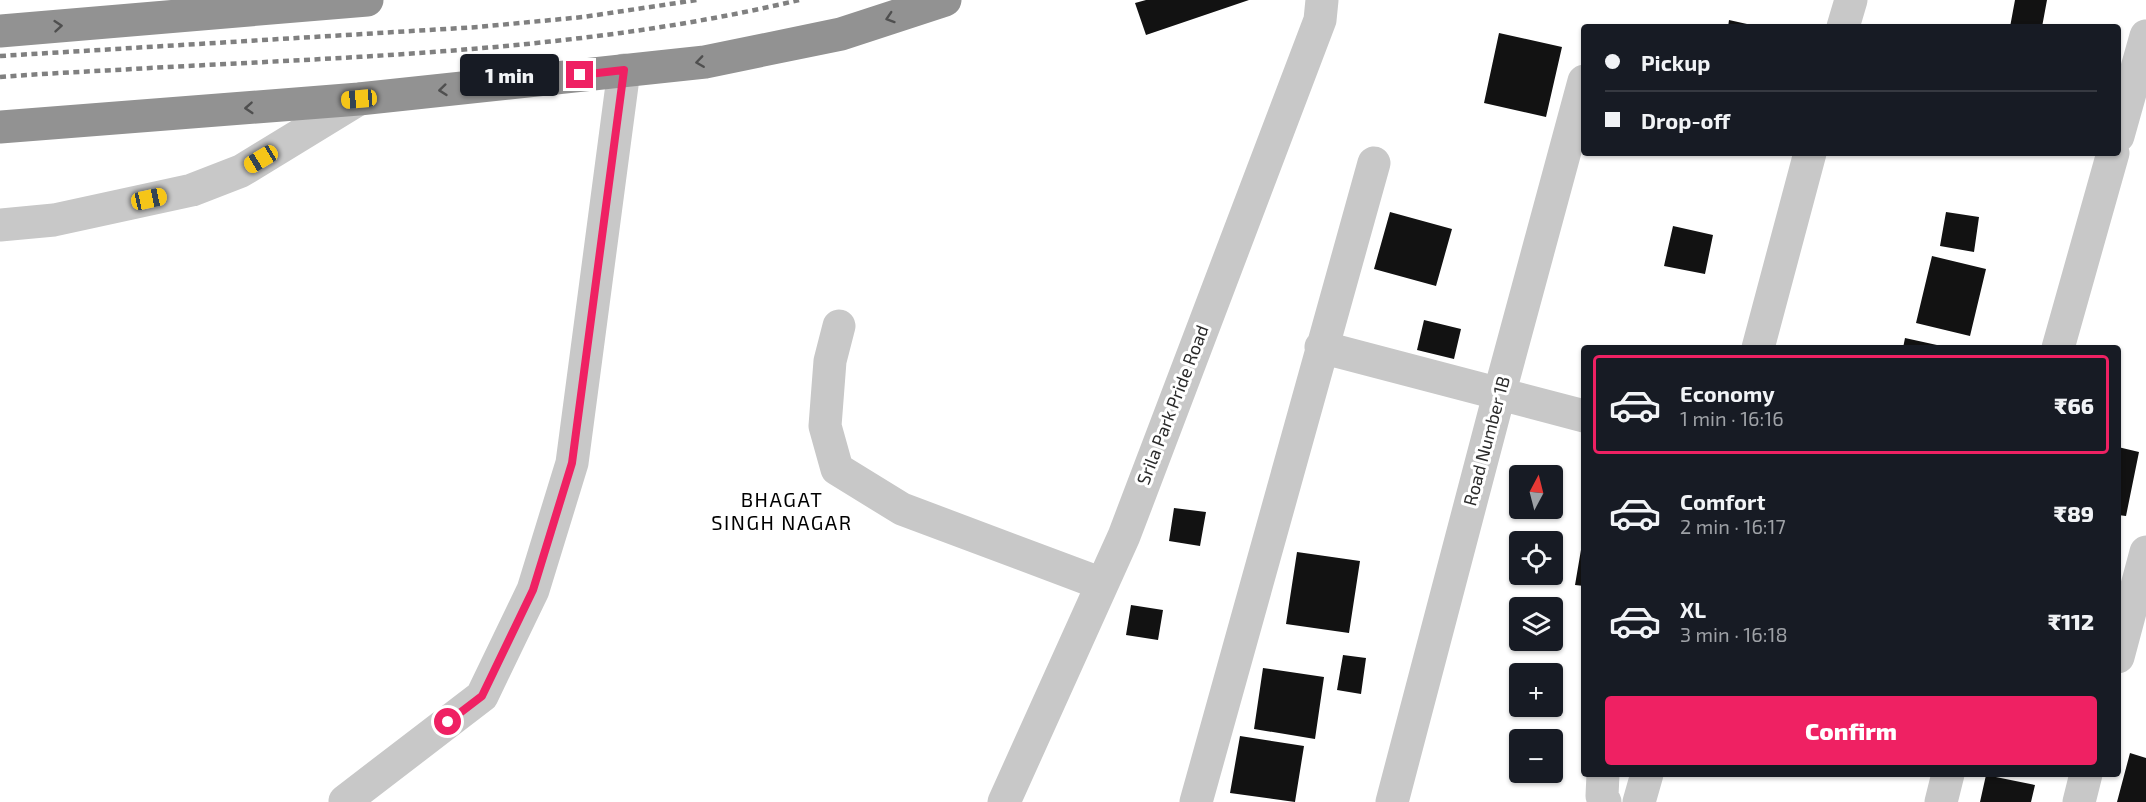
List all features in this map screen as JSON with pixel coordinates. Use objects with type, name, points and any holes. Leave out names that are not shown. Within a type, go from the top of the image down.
[{"type":"highway","points":[[0,31],[367,0]]},
{"type":"highway","points":[[0,127],[359,99],[705,62],[841,34],[945,0]]},
{"type":"street","name":"Srila Park Pride Road","points":[[1004,802],[1124,536],[1316,31],[1320,20],[1322,0]]},
{"type":"street","points":[[1845,24],[1851,0]]},
{"type":"street","points":[[2121,125],[2146,36]]},
{"type":"street","points":[[345,801],[482,696],[533,590],[572,463],[624,70]]},
{"type":"street","name":"Road Number 1B","points":[[1392,802],[1581,92]]},
{"type":"street","points":[[0,225],[54,220],[192,190],[241,171],[359,99]]},
{"type":"street","points":[[1759,345],[1809,156]]},
{"type":"street","points":[[2059,345],[2112,156]]},
{"type":"street","points":[[1196,802],[1374,163]]},
{"type":"street","points":[[839,326],[830,361],[825,426],[837,469],[902,509],[1102,584]]},
{"type":"street","points":[[1322,347],[1581,415]]},
{"type":"street","points":[[2121,650],[2139,611],[2146,552]]},
{"type":"street","points":[[1603,777],[1602,796],[1605,802]]},
{"type":"street","points":[[1639,802],[1646,777]]},
{"type":"street","points":[[1941,802],[1947,777]]},
{"type":"street","points":[[2079,802],[2085,777]]},
{"type":"building","points":[[1146,0],[1249,0],[1146,35],[1135,3]]},
{"type":"building","points":[[2015,0],[2047,0],[2043,24],[2011,24]]},
{"type":"building","points":[[1729,20],[1747,24],[1728,24]]},
{"type":"building","points":[[1499,33],[1562,47],[1546,117],[1484,103]]},
{"type":"building","points":[[1390,212],[1452,229],[1436,286],[1374,269]]},
{"type":"building","points":[[1946,212],[1979,217],[1974,252],[1940,246]]},
{"type":"building","points":[[1673,226],[1713,235],[1705,274],[1664,266]]},
{"type":"building","points":[[1932,256],[1986,269],[1970,336],[1916,323]]},
{"type":"building","points":[[1424,320],[1461,329],[1454,359],[1417,350]]},
{"type":"building","points":[[1905,338],[1937,345],[1904,345]]},
{"type":"building","points":[[2121,448],[2139,452],[2126,516],[2121,515]]},
{"type":"building","points":[[1174,508],[1206,512],[1200,546],[1169,541]]},
{"type":"building","points":[[1581,550],[1581,586],[1575,585]]},
{"type":"building","points":[[1297,552],[1360,561],[1349,633],[1286,624]]},
{"type":"building","points":[[1131,605],[1163,610],[1158,640],[1126,635]]},
{"type":"building","points":[[1343,655],[1366,658],[1361,694],[1337,690]]},
{"type":"building","points":[[1263,668],[1324,677],[1315,739],[1254,729]]},
{"type":"building","points":[[1240,736],[1304,746],[1295,802],[1230,793]]},
{"type":"building","points":[[2130,753],[2146,758],[2146,802],[2117,802]]},
{"type":"building","points":[[1986,777],[2035,785],[2031,802],[1980,802]]},
{"type":"railway","points":[[0,56],[478,27],[583,17],[697,0]]},
{"type":"railway","points":[[0,77],[476,49],[638,30],[719,17],[799,0]]},
{"type":"district","name":"BHAGAT SINGH NAGAR","points":[[782,512]]},
{"type":"route","points":[[448,722],[482,696],[533,590],[572,463],[624,70],[580,75]]}]
